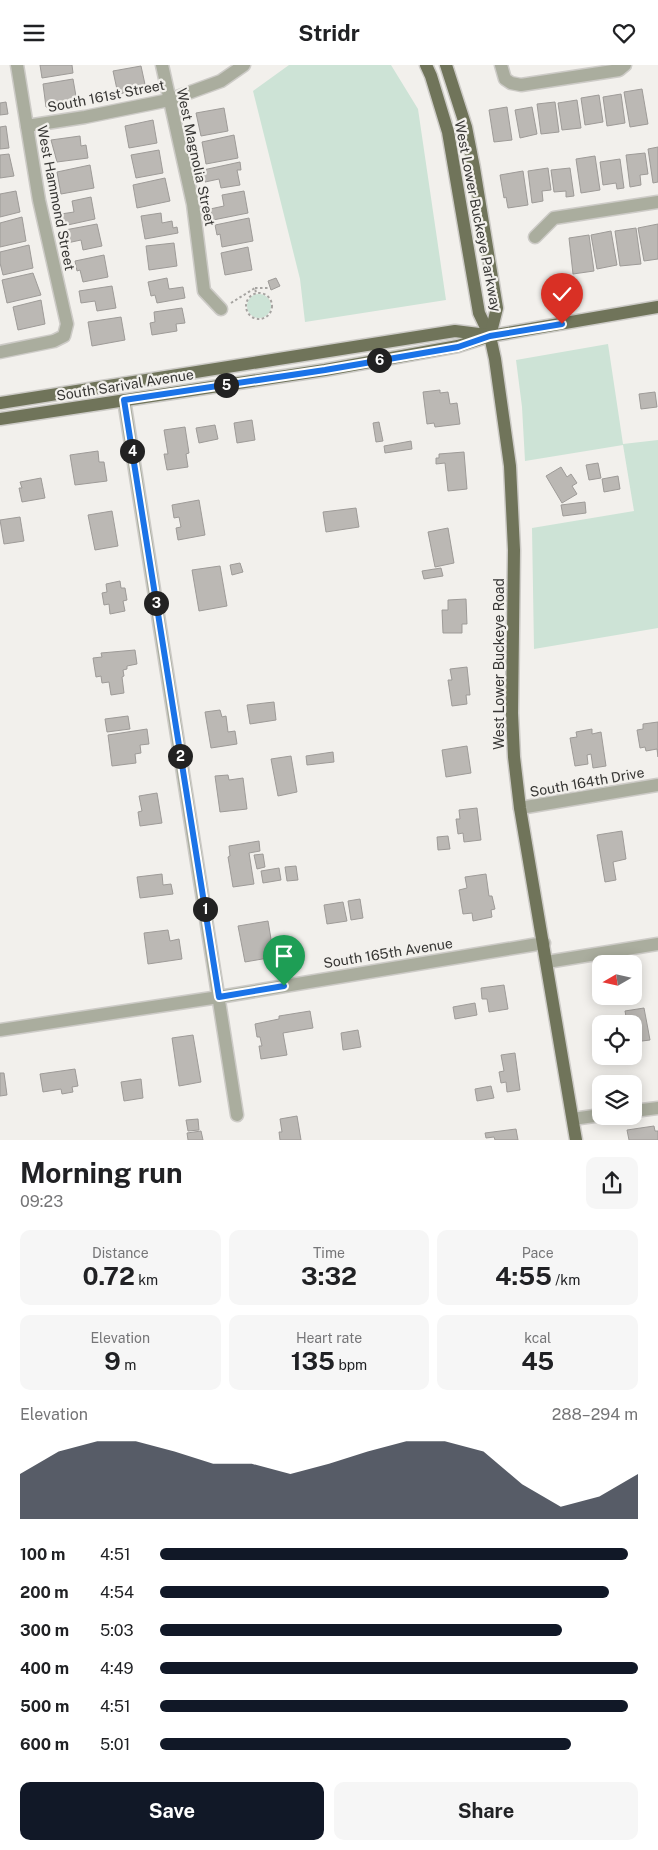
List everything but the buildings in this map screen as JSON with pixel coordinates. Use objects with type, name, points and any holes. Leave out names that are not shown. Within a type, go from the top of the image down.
[{"type":"main road","name":"West Lower Buckeye Parkway","points":[[426,65],[448,132],[479,313],[490,336]]},
{"type":"main road","name":"West Lower Buckeye Parkway","points":[[446,65],[466,127],[494,289],[497,308],[490,336]]},
{"type":"main road","name":"South Sarival Avenue","points":[[0,419],[325,370],[458,347],[490,336],[658,307]]},
{"type":"main road","name":"South Sarival Avenue","points":[[0,403],[455,331],[490,336]]},
{"type":"main road","name":"West Lower Buckeye Road","points":[[490,336],[501,394],[512,490],[514,586],[512,737],[520,808],[576,1140]]},
{"type":"main road","points":[[122,384],[124,400]]},
{"type":"street","name":"West Hammond Street","points":[[0,352],[54,341],[64,336],[67,324],[39,200],[17,65]]},
{"type":"street","name":"West Magnolia Street","points":[[162,65],[193,204],[204,291],[220,309]]},
{"type":"street","name":"South 161st Street","points":[[26,126],[85,117],[169,100],[221,81],[244,65]]},
{"type":"street","points":[[501,65],[504,79],[510,83],[521,85],[619,70],[625,65]]},
{"type":"street","points":[[535,237],[554,218],[658,202]]},
{"type":"street","points":[[124,400],[238,1115]]},
{"type":"street","name":"South 164th Drive","points":[[520,808],[658,785]]},
{"type":"street","name":"South 165th Avenue","points":[[0,1030],[219,997],[544,943]]},
{"type":"street","points":[[547,962],[658,943]]},
{"type":"street","points":[[642,1110],[658,1108]]},
{"type":"street","points":[[573,1119],[592,1116]]},
{"type":"path","points":[[220,309],[255,288],[269,288]]},
{"type":"path","points":[[255,288],[256,293]]},
{"type":"path","points":[[256,293],[267,295],[272,301],[272,309],[267,317],[263,319],[254,319],[247,313],[247,300],[256,293]]},
{"type":"green space","points":[[289,65],[391,65],[418,109],[446,300],[305,322],[300,279],[253,91]]},
{"type":"green space","points":[[259,294],[264,295],[270,301],[270,311],[264,317],[259,318],[254,317],[248,311],[247,306],[248,301],[254,295]]},
{"type":"green space","points":[[608,344],[623,444],[658,440],[658,628],[534,649],[532,528],[634,511],[623,445],[525,461],[522,407],[516,360]]},
{"type":"route","points":[[284,986],[219,997],[124,400],[325,370],[458,347],[490,336],[562,324]]}]
